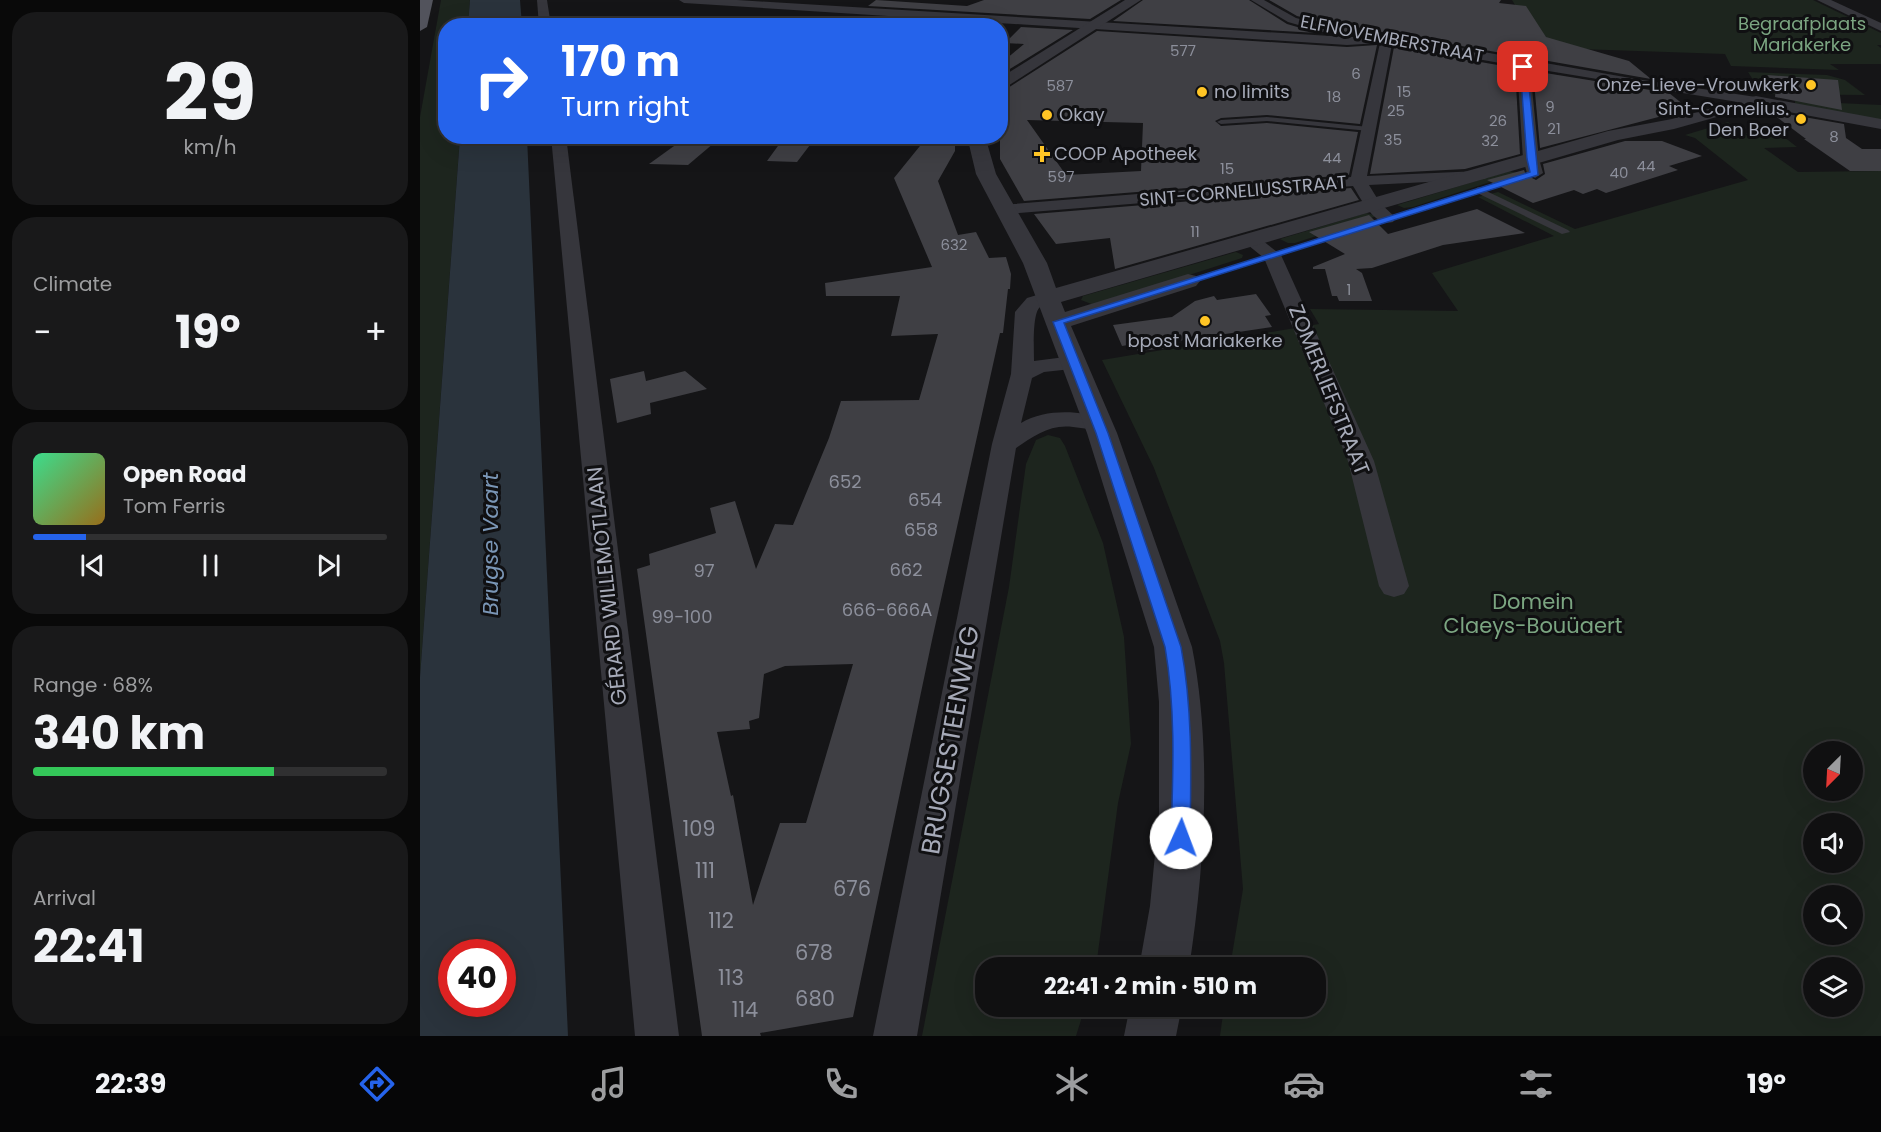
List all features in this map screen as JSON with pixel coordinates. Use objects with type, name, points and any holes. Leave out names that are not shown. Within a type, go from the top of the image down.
[{"type":"main road","points":[[420,27],[426,0]]},
{"type":"street","points":[[542,0],[544,18]]},
{"type":"street","points":[[684,0],[971,18]]},
{"type":"street","points":[[1008,81],[1134,0]]},
{"type":"street","name":"ELFNOVEMBERSTRAAT","points":[[1256,0],[1304,24],[1710,96],[1756,101]]},
{"type":"street","points":[[1822,0],[1881,27]]},
{"type":"street","points":[[1008,20],[1347,41],[1387,39],[1358,181],[1380,212]]},
{"type":"street","points":[[1523,63],[1533,166]]},
{"type":"street","points":[[1047,298],[1252,241],[1380,212],[1533,166],[1650,138],[1674,124],[1756,101],[1881,124]]},
{"type":"street","name":"GÉRARD WILLEMOTLAAN","points":[[559,144],[657,1036]]},
{"type":"street","points":[[978,144],[986,174],[1035,263],[1098,423],[1173,647],[1177,665],[1182,753],[1182,818],[1178,878],[1166,957]]},
{"type":"street","name":"SINT-CORNELIUSSTRAAT","points":[[1007,209],[1358,181],[1478,182]]},
{"type":"street","points":[[1058,322],[1272,255],[1380,212]]},
{"type":"street","points":[[1252,241],[1272,255]]},
{"type":"street","name":"ZOMERLIEFSTRAAT","points":[[1272,255],[1361,461],[1394,586]]},
{"type":"street","name":"BRUGSESTEENWEG","points":[[895,1036],[1004,444],[1022,374],[1026,312],[1034,302],[1047,298]]},
{"type":"street","points":[[1022,374],[1040,366],[1073,363]]},
{"type":"street","points":[[1004,444],[1040,422],[1070,419],[1098,423]]},
{"type":"street","points":[[1150,1036],[1154,1017]]},
{"type":"lane","points":[[1221,122],[1267,119],[1369,129]]},
{"type":"lane","points":[[1478,182],[1565,232]]},
{"type":"green space","points":[[441,0],[470,0],[469,18],[438,18],[438,144],[459,144],[420,677],[420,117]]},
{"type":"green space","name":"Begraafplaats Mariakerke","points":[[1512,0],[1813,0],[1881,33],[1881,45],[1877,45],[1881,48],[1881,64],[1830,64],[1839,70],[1731,66],[1725,54],[1579,49],[1533,35]]},
{"type":"green space","points":[[1748,72],[1827,75],[1845,80],[1865,95],[1762,94]]},
{"type":"green space","points":[[1795,101],[1881,105],[1881,120],[1795,104]]},
{"type":"green space","name":"Domein Claeys-Bouüaert","points":[[1728,122],[1749,137],[1746,133],[1779,133],[1797,147],[1764,148],[1798,172],[1881,171],[1881,1036],[1220,1036],[1223,1017],[1326,1017],[1326,957],[1232,957],[1243,889],[1224,663],[1220,641],[1154,468],[1102,360],[1319,324],[1310,309],[1458,311],[1432,273],[1554,236],[1478,197],[1498,192],[1575,229],[1748,180],[1695,138],[1685,135]]},
{"type":"green space","points":[[1509,171],[1518,173],[1413,207],[1404,208],[1397,205]]},
{"type":"green space","points":[[1366,213],[1375,215],[1295,243],[1288,243],[1280,239]]},
{"type":"green space","points":[[1236,252],[1243,255],[1242,258],[1105,302],[1094,305],[1081,300],[1083,296]]},
{"type":"green space","points":[[1048,435],[1060,438],[1065,446],[1103,543],[1124,637],[1131,744],[1118,803],[1097,957],[975,957],[975,1017],[1082,1017],[1076,1036],[922,1036],[1009,587],[1026,464],[1036,440]]},
{"type":"water","points":[[470,0],[520,0],[521,18],[469,18]]},
{"type":"water","name":"Brugse Vaart","points":[[459,144],[527,144],[568,1036],[420,1036],[420,677]]},
{"type":"building","points":[[876,0],[967,6],[984,0],[1121,0],[1090,19],[868,6]]},
{"type":"building","points":[[1143,0],[1249,0],[1287,24],[1318,33],[1113,21]]},
{"type":"building","points":[[1269,0],[1501,0],[1499,3],[1526,6],[1546,37],[1629,61],[1651,79],[1370,30],[1363,35],[1325,33],[1331,28],[1329,24],[1297,16]]},
{"type":"building","points":[[851,16],[882,18],[848,18]]},
{"type":"building","points":[[1021,27],[1073,30],[1008,70],[1008,57],[1024,44],[1008,43],[1008,40]]},
{"type":"building","points":[[1097,31],[1347,47],[1377,45],[1360,124],[1267,115],[1221,118],[1215,121],[1221,126],[1267,123],[1358,132],[1349,175],[1024,201],[1000,159],[1000,144],[1008,144],[1008,88]],"holes":[[[1027,120],[1143,123],[1141,171],[1066,175]]]},
{"type":"building","points":[[1394,47],[1515,68],[1520,154],[1465,169],[1370,174]]},
{"type":"building","points":[[1533,71],[1669,93],[1689,109],[1540,148]]},
{"type":"building","points":[[1767,75],[1838,80],[1842,110],[1775,97],[1776,85]]},
{"type":"building","points":[[1775,112],[1844,124],[1846,138],[1862,149],[1881,149],[1881,171],[1850,171],[1804,139],[1806,139],[1774,115]]},
{"type":"building","points":[[1625,141],[1662,141],[1702,156],[1669,166],[1678,170],[1606,193],[1597,189],[1583,194],[1574,190],[1533,203],[1487,180],[1524,170],[1526,175],[1536,180],[1545,174],[1543,164]]},
{"type":"building","points":[[677,144],[713,144],[688,165],[649,164]]},
{"type":"building","points":[[779,144],[811,144],[797,162],[767,161]]},
{"type":"building","points":[[922,144],[955,144],[955,151],[938,181],[958,235],[976,232],[989,258],[1006,257],[1011,274],[1010,289],[1008,289],[1003,333],[1000,333],[932,640],[853,1017],[760,1033],[761,1036],[702,1036],[637,569],[650,565],[649,554],[716,533],[710,508],[735,501],[756,569],[775,524],[793,525],[829,438],[841,401],[919,400],[938,334],[891,336],[900,296],[826,296],[825,283],[932,267],[894,178]],"holes":[[[853,664],[806,823],[780,823],[753,905],[733,795],[731,796],[717,732],[750,729],[749,721],[759,718],[764,674],[785,666]]]},
{"type":"building","points":[[1351,188],[1359,200],[1115,269],[1110,238],[1056,244],[1034,214]]},
{"type":"building","points":[[1477,209],[1525,233],[1443,245],[1372,268],[1356,269],[1362,273],[1372,301],[1339,301],[1337,296],[1332,296],[1325,269],[1313,269],[1313,267],[1345,254],[1309,232],[1369,215],[1388,234]]},
{"type":"building","name":"bpost Mariakerke","points":[[1256,294],[1271,315],[1265,316],[1272,327],[1165,343],[1168,348],[1138,351],[1134,344],[1122,346],[1113,325],[1172,317],[1195,301],[1214,296],[1217,300]]},
{"type":"building","points":[[644,371],[646,381],[685,371],[707,389],[650,403],[651,414],[617,423],[610,379]]},
{"type":"place","name":"Onze-Lieve-Vrouwkerk","points":[[1811,85]]},
{"type":"place","name":"no limits","points":[[1202,92]]},
{"type":"place","name":"Okay","points":[[1047,115]]},
{"type":"place","name":"Sint-Cornelius. Den Boer","points":[[1801,119]]},
{"type":"place","name":"COOP Apotheek","points":[[1042,154]]},
{"type":"place","name":"bpost Mariakerke","points":[[1205,321]]},
{"type":"route","points":[[1181,838],[1182,753],[1177,665],[1173,647],[1102,433],[1058,322],[1535,173],[1531,159],[1523,67]]}]
